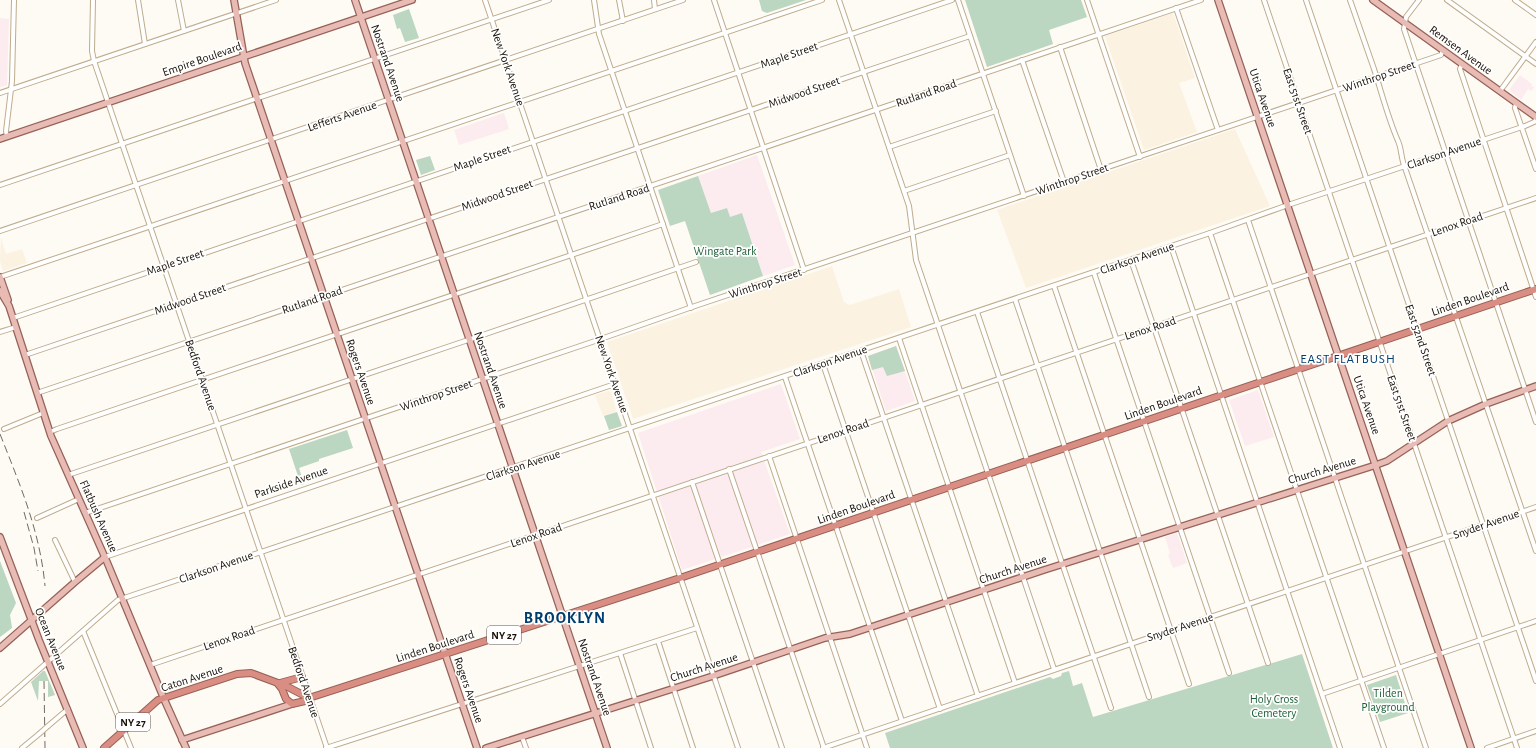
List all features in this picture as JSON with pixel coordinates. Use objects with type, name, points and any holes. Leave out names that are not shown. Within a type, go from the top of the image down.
[{"type":"highway","name":"Linden Boulevard","points":[[292,704],[680,578],[1535,289]]},
{"type":"highway","name":"Caton Avenue","points":[[104,748],[158,700],[244,673],[251,673],[292,688],[309,698]]},
{"type":"highway","points":[[292,704],[286,699],[278,684],[302,677]]},
{"type":"main road","name":"Rogers Avenue","points":[[234,0],[244,57],[477,748]]},
{"type":"main road","name":"Nostrand Avenue","points":[[355,0],[607,748]]},
{"type":"main road","name":"Empire Boulevard","points":[[0,139],[412,0]]},
{"type":"main road","name":"Utica Avenue","points":[[1218,0],[1471,748]]},
{"type":"main road","name":"Remsen Avenue","points":[[1373,0],[1536,118]]},
{"type":"main road","points":[[0,277],[8,298],[7,303]]},
{"type":"main road","name":"Flatbush Avenue","points":[[0,291],[13,318],[50,432],[106,557],[186,748]]},
{"type":"main road","name":"Church Avenue","points":[[486,748],[714,676],[790,649],[830,637],[850,634],[1140,539],[1376,465],[1387,461],[1448,421],[1486,404],[1536,386]]},
{"type":"main road","name":"Ocean Avenue","points":[[0,537],[83,748]]},
{"type":"main road","name":"Parkside Avenue","points":[[0,648],[75,582],[106,557]]},
{"type":"main road","name":"Linden Boulevard","points":[[182,740],[292,704]]},
{"type":"street","points":[[7,137],[6,131],[11,89],[14,0]]},
{"type":"street","name":"Bedford Avenue","points":[[93,0],[92,51],[94,61],[327,748]]},
{"type":"street","points":[[138,0],[145,44]]},
{"type":"street","points":[[178,0],[184,31]]},
{"type":"street","points":[[0,93],[276,0]]},
{"type":"street","name":"New York Avenue","points":[[485,0],[738,748]]},
{"type":"street","points":[[0,185],[549,0]]},
{"type":"street","points":[[594,0],[598,34],[691,308]]},
{"type":"street","points":[[619,0],[623,21]]},
{"type":"street","points":[[654,0],[655,9]]},
{"type":"street","name":"Lefferts Avenue","points":[[0,231],[684,0]]},
{"type":"street","points":[[714,0],[804,270]]},
{"type":"street","points":[[0,277],[822,0]]},
{"type":"street","points":[[839,0],[909,206],[916,260],[1054,669]]},
{"type":"street","name":"Maple Street","points":[[13,318],[952,0]]},
{"type":"street","points":[[958,0],[1024,196]]},
{"type":"street","points":[[1087,0],[1140,157]]},
{"type":"street","name":"Rutland Road","points":[[37,393],[1200,0]]},
{"type":"street","name":"East 51st Street","points":[[1264,0],[1516,748]]},
{"type":"street","name":"East 52nd Street","points":[[1306,0],[1536,681]]},
{"type":"street","points":[[1350,0],[1383,102],[1388,111],[1389,120],[1399,142],[1400,151],[1536,551]]},
{"type":"street","points":[[1419,0],[1406,17],[1404,29],[1536,422]]},
{"type":"street","points":[[1447,0],[1536,64]]},
{"type":"street","points":[[1515,0],[1536,15]]},
{"type":"street","points":[[1176,8],[1218,130]]},
{"type":"street","name":"Midwood Street","points":[[25,355],[970,36]]},
{"type":"street","points":[[1500,91],[1536,42]]},
{"type":"street","points":[[1060,47],[1101,170]]},
{"type":"street","name":"Winthrop Street","points":[[85,513],[1415,64],[1441,55],[1443,50]]},
{"type":"street","points":[[1022,60],[1064,182]]},
{"type":"street","points":[[1462,64],[1460,69],[1506,208],[1535,289],[1536,297]]},
{"type":"street","points":[[1516,103],[1515,108],[1536,169]]},
{"type":"street","points":[[889,147],[996,111]]},
{"type":"street","name":"Clarkson Avenue","points":[[0,704],[118,600],[1131,260],[1329,191],[1521,127],[1534,122],[1536,118]]},
{"type":"street","points":[[904,191],[1010,155]]},
{"type":"street","name":"Lenox Road","points":[[150,665],[1536,198]]},
{"type":"street","points":[[1248,220],[1426,748]]},
{"type":"street","points":[[50,432],[202,379],[663,224]]},
{"type":"street","points":[[1210,233],[1384,748]]},
{"type":"street","points":[[1171,246],[1340,748]]},
{"type":"street","points":[[1131,260],[1268,663]]},
{"type":"street","points":[[68,475],[470,340],[696,262]]},
{"type":"street","points":[[1094,272],[1229,673]]},
{"type":"street","points":[[1054,286],[1189,684]]},
{"type":"street","points":[[1015,299],[1149,697]]},
{"type":"street","points":[[977,312],[1111,708]]},
{"type":"street","points":[[0,332],[16,327]]},
{"type":"street","points":[[899,338],[1015,683]]},
{"type":"street","points":[[861,351],[978,696]]},
{"type":"street","points":[[823,364],[940,709]]},
{"type":"street","points":[[785,377],[902,721]]},
{"type":"street","name":"Parkside Avenue","points":[[106,557],[615,384]]},
{"type":"street","points":[[4,429],[43,413]]},
{"type":"street","points":[[769,456],[867,748]]},
{"type":"street","points":[[729,469],[823,748]]},
{"type":"street","points":[[692,482],[782,748]]},
{"type":"street","points":[[37,518],[79,499]]},
{"type":"street","name":"Snyder Avenue","points":[[823,748],[1536,507]]},
{"type":"street","points":[[55,540],[75,582]]},
{"type":"street","points":[[1322,694],[1536,621]]},
{"type":"street","points":[[327,748],[697,628]]},
{"type":"street","points":[[83,631],[131,748]]},
{"type":"street","points":[[658,641],[693,748]]},
{"type":"street","points":[[620,653],[651,748]]},
{"type":"street","points":[[22,748],[68,709]]},
{"type":"street","points":[[1487,748],[1536,731]]},
{"type":"street","points":[[522,737],[526,748]]},
{"type":"shaded area","points":[[1173,13],[1195,78],[1179,83],[1197,132],[1144,150],[1105,36]]},
{"type":"shaded area","points":[[0,18],[9,19],[7,85],[0,87]]},
{"type":"shaded area","points":[[1520,75],[1534,87],[1531,91],[1528,89],[1521,100],[1509,90]]},
{"type":"shaded area","points":[[504,113],[509,129],[459,145],[454,130]]},
{"type":"shaded area","points":[[1235,129],[1270,206],[1026,288],[997,210]]},
{"type":"shaded area","points":[[757,155],[795,265],[763,276],[742,213],[729,218],[727,208],[711,213],[698,176]]},
{"type":"shaded area","points":[[1,238],[6,254],[22,249],[27,263],[3,271],[0,261]]},
{"type":"shaded area","points":[[832,266],[844,302],[850,305],[899,289],[911,327],[633,419],[607,342]]},
{"type":"shaded area","points":[[896,346],[915,401],[886,411],[868,356]]},
{"type":"shaded area","points":[[781,384],[800,439],[761,452],[790,534],[682,570],[638,433]]},
{"type":"shaded area","points":[[1258,390],[1274,437],[1245,446],[1229,400]]},
{"type":"shaded area","points":[[609,391],[611,392],[616,412],[603,416],[595,395]]},
{"type":"shaded area","points":[[1177,533],[1187,563],[1173,568],[1168,555],[1170,553],[1165,537]]},
{"type":"green space","points":[[759,0],[806,0],[767,13],[762,11]]},
{"type":"green space","points":[[965,0],[1081,0],[1087,17],[1049,30],[1053,44],[987,67]]},
{"type":"green space","points":[[409,9],[419,38],[405,42],[400,28],[397,29],[393,15]]},
{"type":"green space","points":[[430,156],[435,170],[421,175],[416,160]]},
{"type":"green space","name":"Wingate Park","points":[[698,176],[711,213],[727,208],[730,217],[742,213],[763,276],[710,295],[685,221],[670,226],[658,190]]},
{"type":"green space","points":[[896,346],[905,371],[887,376],[883,367],[872,370],[868,356]]},
{"type":"green space","points":[[617,412],[622,426],[609,430],[604,416]]},
{"type":"green space","points":[[347,430],[353,448],[319,459],[319,461],[299,468],[304,484],[301,485],[289,449]]},
{"type":"green space","points":[[0,561],[16,603],[10,615],[12,628],[0,637]]},
{"type":"green space","name":"Holy Cross Cemetery","points":[[1302,654],[1333,748],[890,748],[885,733],[1050,677],[1053,679],[1061,676],[1062,673],[1069,671],[1073,686],[1082,683],[1093,717]]},
{"type":"green space","points":[[43,671],[45,671],[55,695],[48,697],[48,681],[39,681],[38,701],[31,682]]},
{"type":"green space","name":"Tilden Playground","points":[[1396,675],[1408,713],[1380,722],[1367,685]]},
{"type":"railway","points":[[0,434],[22,490],[34,527],[39,546],[45,586]]},
{"type":"railway","points":[[24,512],[34,548],[38,571]]},
{"type":"railway","points":[[44,681],[45,748]]},
{"type":"district","name":"EAST FLATBUSH","points":[[1348,358]]},
{"type":"district","name":"BROOKLYN","points":[[565,617]]}]
